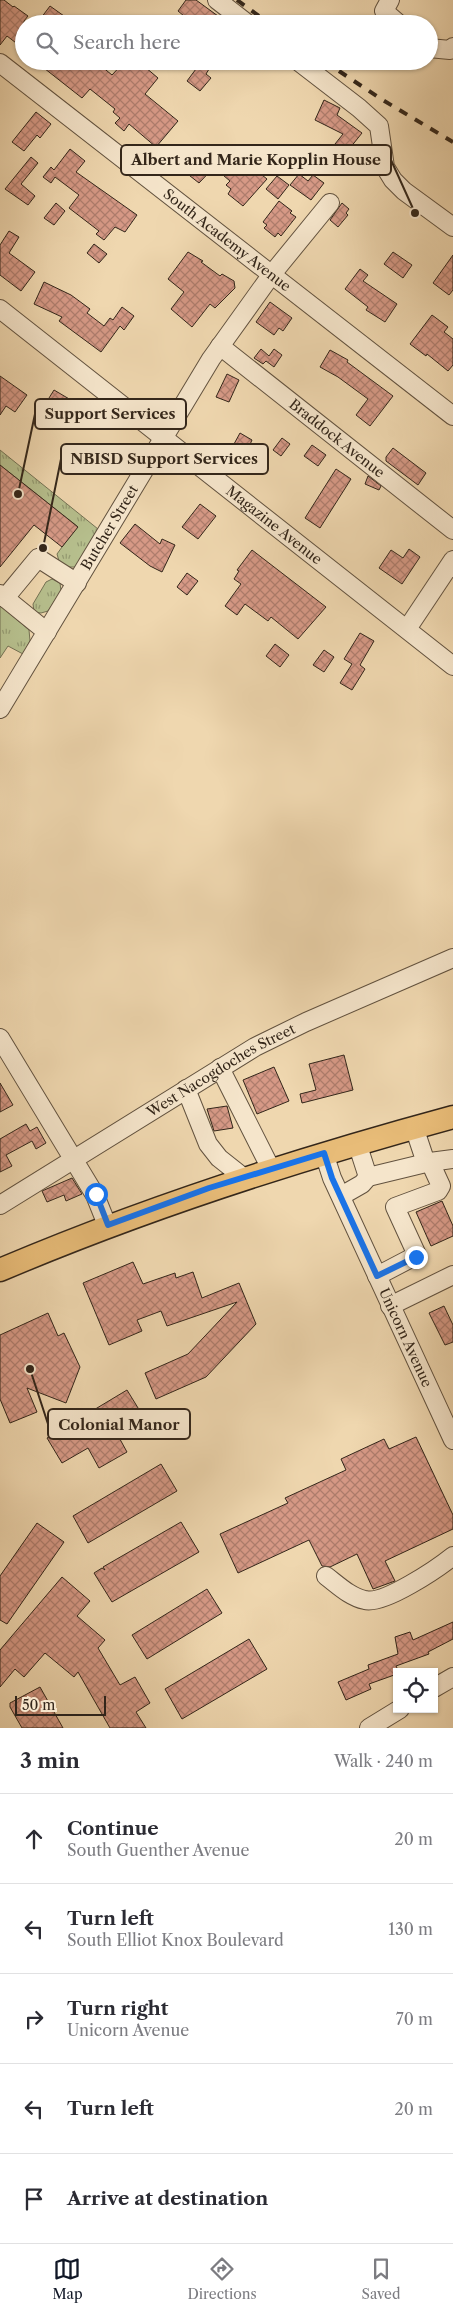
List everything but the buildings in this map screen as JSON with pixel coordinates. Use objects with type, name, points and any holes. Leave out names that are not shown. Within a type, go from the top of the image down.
[{"type":"main road","points":[[0,1270],[108,1225],[243,1177],[453,1117]]},
{"type":"street","points":[[217,0],[236,15]]},
{"type":"street","points":[[388,15],[384,12],[390,0]]},
{"type":"street","points":[[438,49],[450,50],[453,47]]},
{"type":"street","name":"South Academy Avenue","points":[[0,63],[453,416]]},
{"type":"street","points":[[310,70],[379,126],[385,168],[393,180],[404,191],[453,227]]},
{"type":"street","name":"Butcher Street","points":[[0,709],[48,632],[163,437],[220,346],[272,274],[330,203]]},
{"type":"street","name":"Magazine Avenue","points":[[0,309],[453,666]]},
{"type":"street","name":"Braddock Avenue","points":[[220,346],[453,530]]},
{"type":"street","points":[[48,632],[3,596],[38,558],[77,583]]},
{"type":"street","points":[[407,629],[453,560]]},
{"type":"street","name":"West Nacogdoches Street","points":[[0,1205],[255,1047],[306,1022],[453,958]]},
{"type":"street","points":[[0,1038],[99,1201],[108,1225]]},
{"type":"street","points":[[220,1068],[271,1169]]},
{"type":"street","points":[[186,1089],[208,1144],[219,1158],[243,1177]]},
{"type":"street","points":[[377,1276],[417,1255],[395,1207],[438,1191],[440,1186],[440,1181],[428,1162],[414,1127]]},
{"type":"street","points":[[358,1143],[368,1177]]},
{"type":"street","name":"Unicorn Avenue","points":[[324,1153],[340,1196],[453,1440]]},
{"type":"street","points":[[340,1196],[362,1184],[368,1177],[428,1162],[453,1158]]},
{"type":"street","points":[[390,1306],[453,1275]]},
{"type":"street","points":[[326,1576],[352,1596],[367,1601],[386,1597],[453,1556]]},
{"type":"street","points":[[438,1686],[453,1677]]},
{"type":"street","points":[[369,1728],[393,1713]]},
{"type":"green space","points":[[0,450],[98,529],[76,567],[67,567],[59,561],[57,554],[77,526],[0,465]]},
{"type":"green space","points":[[52,579],[60,583],[61,591],[48,611],[34,612],[33,604],[46,582]]},
{"type":"green space","points":[[0,605],[29,630],[30,641],[23,654],[8,646],[0,658]]},
{"type":"railway","points":[[237,0],[258,15]]},
{"type":"railway","points":[[338,70],[381,99],[453,142]]},
{"type":"place","name":"Albert and Marie Kopplin House","points":[[415,213]]},
{"type":"place","name":"Support Services","points":[[18,494]]},
{"type":"place","name":"NBISD Support Services","points":[[43,548]]},
{"type":"place","name":"Colonial Manor","points":[[30,1369]]},
{"type":"route","points":[[96,1194],[108,1225],[209,1188],[324,1153],[332,1178],[377,1276],[416,1257]]}]
